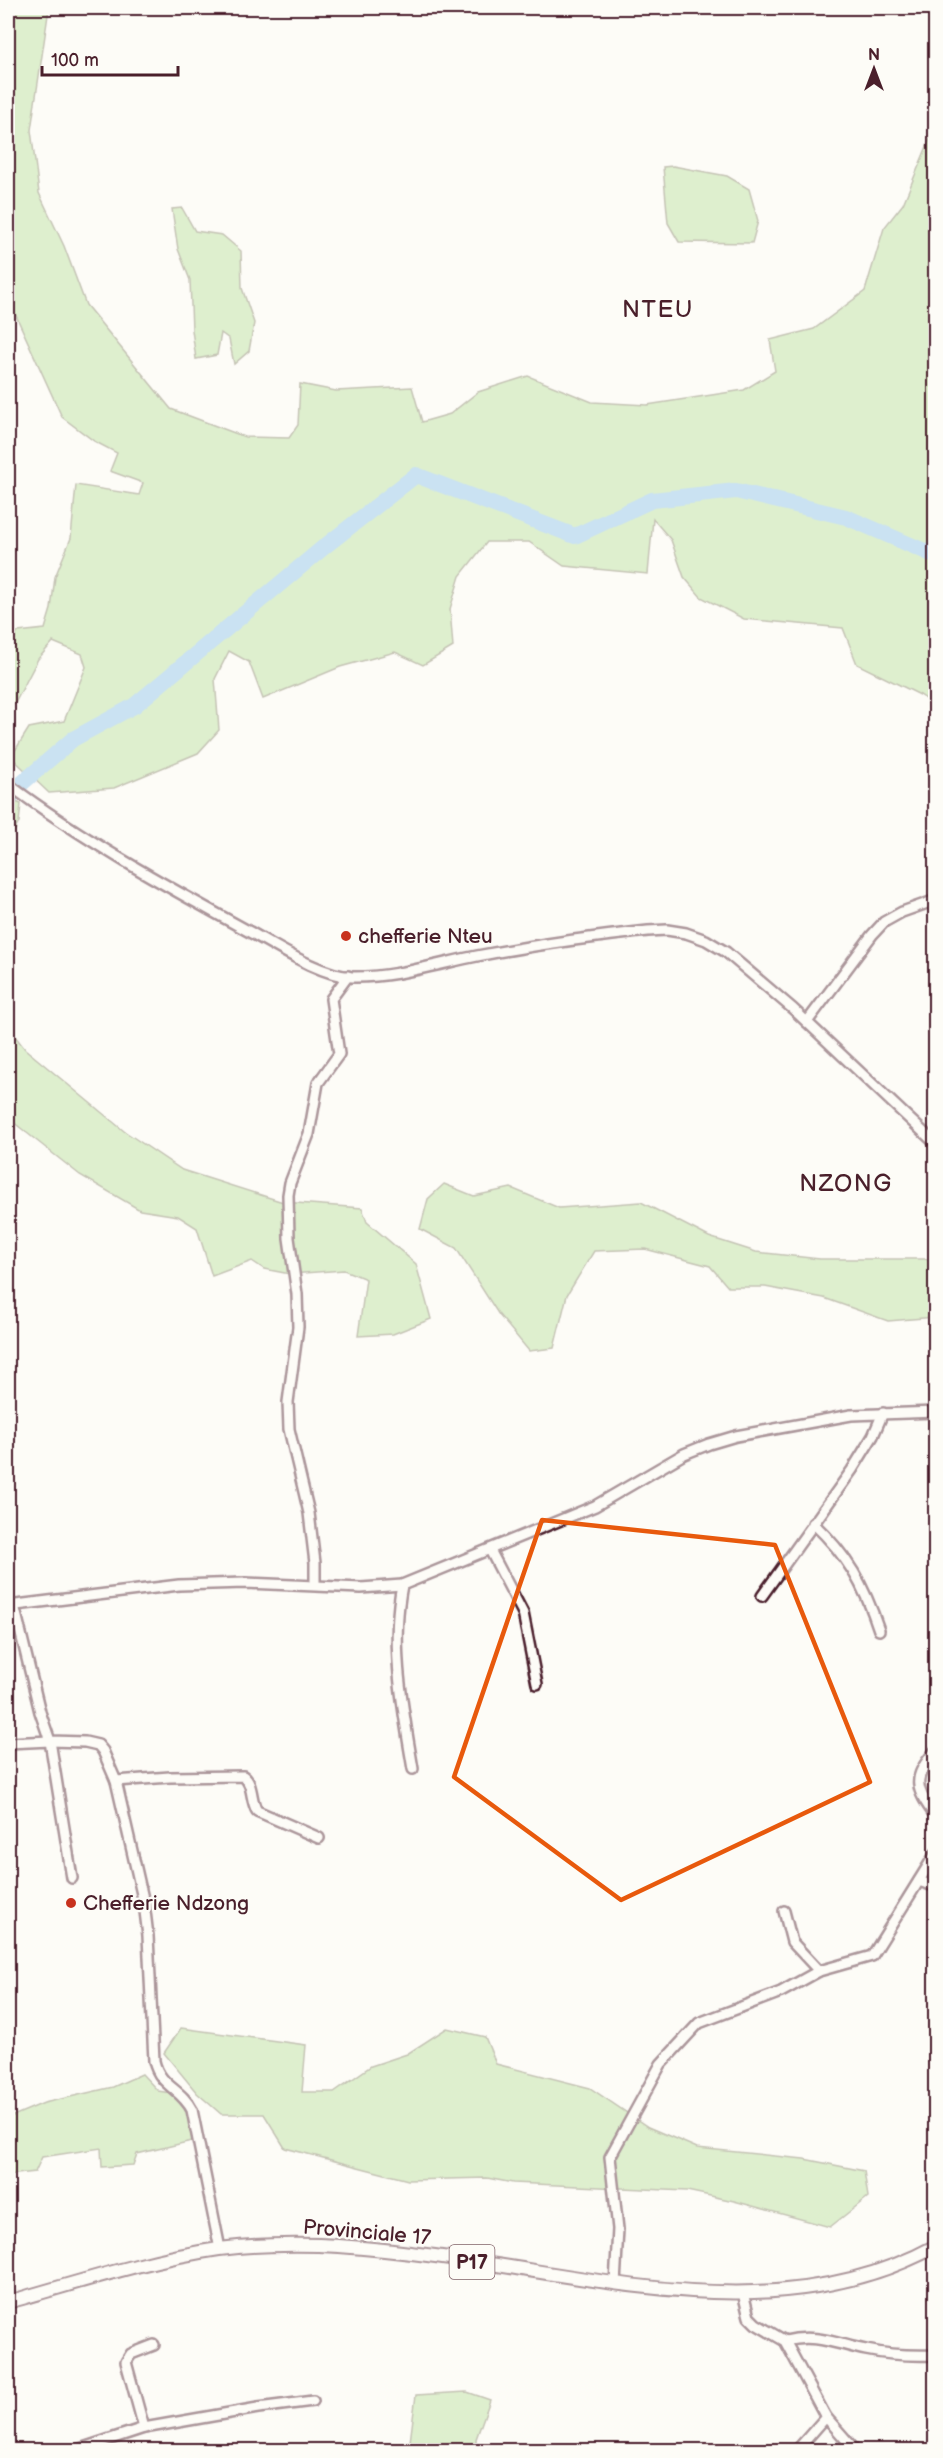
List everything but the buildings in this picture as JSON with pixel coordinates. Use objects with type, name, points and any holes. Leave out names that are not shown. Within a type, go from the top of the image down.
[{"type":"main road","name":"Provinciale 17","points":[[8,2302],[151,2263],[220,2249],[319,2245],[513,2267],[615,2284],[670,2290],[769,2293],[820,2286],[877,2271],[936,2246]]},
{"type":"street","points":[[8,784],[80,834],[193,901],[297,957],[348,976],[386,974],[569,941],[667,930],[686,933],[706,940],[726,952],[807,1022],[844,1060],[936,1144]]},
{"type":"street","points":[[807,1022],[884,922],[902,912],[936,900]]},
{"type":"street","points":[[315,1585],[315,1563],[309,1513],[289,1429],[288,1402],[298,1327],[297,1294],[289,1238],[288,1195],[290,1183],[309,1134],[318,1083],[339,1054],[331,999],[348,976]]},
{"type":"street","points":[[72,1878],[50,1741],[11,1606],[179,1585],[245,1583],[361,1588],[402,1585],[595,1506],[684,1454],[709,1444],[829,1418],[883,1413],[936,1412]]},
{"type":"street","points":[[762,1596],[852,1470],[873,1436],[883,1413]]},
{"type":"street","points":[[813,1523],[845,1557],[867,1594],[879,1630]]},
{"type":"street","points":[[490,1550],[523,1613],[537,1684]]},
{"type":"street","points":[[402,1585],[396,1620],[404,1717],[413,1769]]},
{"type":"street","points":[[8,1743],[50,1741],[85,1742],[98,1745],[116,1781],[144,1903],[156,2071],[162,2081],[188,2101],[192,2110],[220,2249]]},
{"type":"street","points":[[936,1750],[920,1771],[917,1780],[924,1801],[936,1817]]},
{"type":"street","points":[[116,1781],[170,1777],[243,1776],[250,1784],[257,1811],[319,1838]]},
{"type":"street","points":[[615,2284],[618,2229],[610,2157],[662,2064],[691,2031],[705,2019],[747,2006],[781,1992],[819,1971],[872,1956],[936,1853]]},
{"type":"street","points":[[919,1881],[936,1887]]},
{"type":"street","points":[[784,1911],[792,1942],[819,1971]]},
{"type":"street","points":[[743,2293],[749,2317],[756,2324],[785,2341],[826,2417],[855,2451]]},
{"type":"street","points":[[785,2341],[818,2338],[880,2352],[912,2356],[936,2355]]},
{"type":"street","points":[[144,2428],[126,2362],[131,2354],[154,2345]]},
{"type":"street","points":[[77,2451],[144,2428],[258,2408],[313,2402]]},
{"type":"street","points":[[797,2451],[826,2417]]},
{"type":"highlighted area","points":[[542,1520],[775,1545],[870,1782],[621,1900],[454,1777]]},
{"type":"green space","points":[[8,8],[49,8],[31,130],[39,193],[64,246],[86,305],[171,409],[245,437],[289,438],[298,425],[300,384],[336,391],[412,387],[422,422],[450,414],[478,392],[528,376],[592,402],[647,405],[744,390],[775,371],[770,340],[814,329],[865,291],[884,228],[903,204],[935,132],[935,705],[920,695],[857,664],[843,628],[744,619],[701,597],[684,577],[671,540],[653,519],[648,574],[564,566],[529,542],[487,542],[460,576],[450,609],[453,647],[423,665],[395,652],[340,667],[263,699],[249,662],[229,651],[215,679],[219,730],[198,753],[114,788],[49,793],[11,757],[29,728],[64,721],[86,667],[82,654],[53,642],[38,659],[15,703],[8,701],[8,647],[18,632],[45,629],[51,609],[55,577],[71,538],[76,485],[139,495],[143,483],[110,471],[117,453],[94,441],[62,417],[8,298]]},
{"type":"green space","points":[[673,166],[727,176],[749,189],[758,221],[752,243],[679,242],[668,223],[663,167]]},
{"type":"green space","points":[[182,208],[195,231],[222,235],[241,251],[242,288],[254,323],[249,351],[234,364],[229,339],[221,333],[217,355],[196,359],[190,280],[178,249],[172,209]]},
{"type":"green space","points":[[8,799],[21,804],[19,822],[8,844]]},
{"type":"green space","points":[[8,1027],[25,1049],[124,1131],[182,1170],[283,1202],[362,1208],[367,1222],[416,1264],[431,1319],[393,1334],[358,1336],[366,1279],[344,1270],[290,1274],[264,1269],[252,1261],[212,1276],[197,1228],[178,1216],[140,1210],[80,1175],[8,1118]]},
{"type":"green space","points":[[444,1184],[474,1196],[511,1188],[559,1208],[641,1202],[709,1237],[756,1252],[820,1259],[925,1259],[935,1262],[935,1317],[888,1321],[824,1298],[765,1287],[728,1287],[710,1266],[645,1249],[594,1251],[567,1295],[554,1348],[529,1351],[499,1315],[456,1248],[420,1229],[428,1199]]},
{"type":"green space","points":[[181,2028],[306,2045],[302,2092],[334,2092],[371,2066],[407,2054],[447,2028],[485,2037],[496,2064],[590,2088],[648,2127],[697,2148],[804,2159],[864,2171],[868,2197],[830,2227],[687,2191],[513,2183],[487,2178],[408,2180],[285,2148],[264,2114],[221,2114],[197,2093],[164,2053]]},
{"type":"green space","points":[[142,2074],[158,2091],[171,2093],[182,2103],[190,2116],[192,2141],[137,2154],[133,2165],[102,2167],[101,2148],[42,2157],[35,2172],[8,2175],[8,2118],[44,2103],[113,2087]]},
{"type":"green space","points":[[467,2392],[490,2400],[476,2439],[476,2450],[409,2450],[416,2395]]},
{"type":"waterway","points":[[20,785],[73,739],[134,706],[324,547],[416,475],[575,536],[652,500],[736,491],[846,517],[936,556]]},
{"type":"place","name":"chefferie Nteu","points":[[346,936]]},
{"type":"place","name":"Chefferie Ndzong","points":[[71,1903]]},
{"type":"district","name":"NTEU","points":[[658,309]]},
{"type":"district","name":"NZONG","points":[[846,1183]]}]
